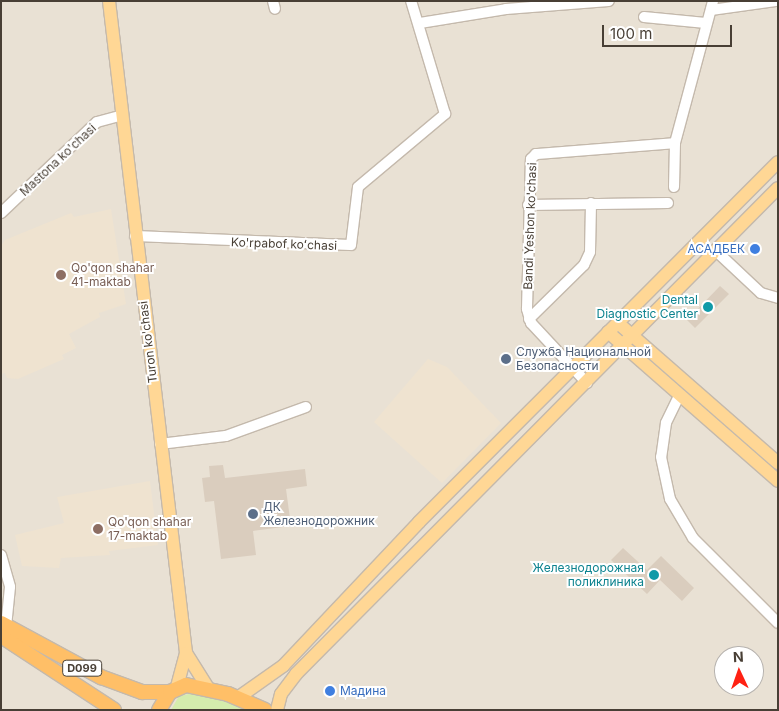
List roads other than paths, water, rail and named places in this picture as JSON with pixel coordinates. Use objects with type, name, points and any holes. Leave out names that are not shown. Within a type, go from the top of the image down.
[{"type":"highway","name":"D099","points":[[3,629],[101,676],[142,692],[208,688],[234,695],[265,710]]},
{"type":"highway","name":"D099","points":[[3,629],[114,710]]},
{"type":"highway","points":[[159,710],[173,689]]},
{"type":"main road","name":"Turon ko'chasi","points":[[110,1],[120,116],[186,653],[208,688]]},
{"type":"main road","points":[[234,695],[283,666],[608,332],[778,162]]},
{"type":"main road","points":[[277,710],[281,694],[296,674],[633,338],[715,250],[778,188]]},
{"type":"main road","points":[[618,323],[778,463]]},
{"type":"main road","points":[[608,332],[623,348],[778,482]]},
{"type":"main road","name":"Turon ko'chasi","points":[[173,689],[186,653]]},
{"type":"street","name":"Ko'rpabof koʻchasi","points":[[135,236],[351,245],[358,186],[445,114],[420,23],[411,1]]},
{"type":"street","points":[[420,23],[506,9],[609,1]]},
{"type":"street","points":[[674,188],[674,143],[712,6],[777,1]]},
{"type":"street","points":[[644,17],[706,23]]},
{"type":"street","name":"Mastona ko'chasi","points":[[1,213],[97,122],[120,116]]},
{"type":"street","name":"Bandi Yeshon ko'chasi","points":[[530,319],[528,205],[531,159],[536,154],[674,143]]},
{"type":"street","points":[[587,383],[572,369],[530,319],[584,265],[590,252],[591,203]]},
{"type":"street","points":[[528,205],[668,203]]},
{"type":"street","points":[[715,250],[761,293],[778,298]]},
{"type":"street","points":[[679,396],[666,423],[661,458],[670,500],[694,538],[747,596],[778,622]]},
{"type":"street","points":[[160,444],[226,436],[306,407]]},
{"type":"street","points":[[1,555],[10,587],[3,629]]},
{"type":"place","name":"АСАДБЕК","points":[[755,249]]},
{"type":"place","name":"Qo'qon shahar 41-maktab","points":[[61,275]]},
{"type":"place","name":"Dental Diagnostic Center","points":[[708,307]]},
{"type":"place","name":"Служба Национальной Безопасности","points":[[506,359]]},
{"type":"place","name":"ДК Железнодорожник","points":[[253,514]]},
{"type":"place","name":"Qo'qon shahar 17-maktab","points":[[98,529]]},
{"type":"place","name":"Железнодорожная поликлиника","points":[[654,575]]},
{"type":"place","name":"Мадина","points":[[330,691]]}]
